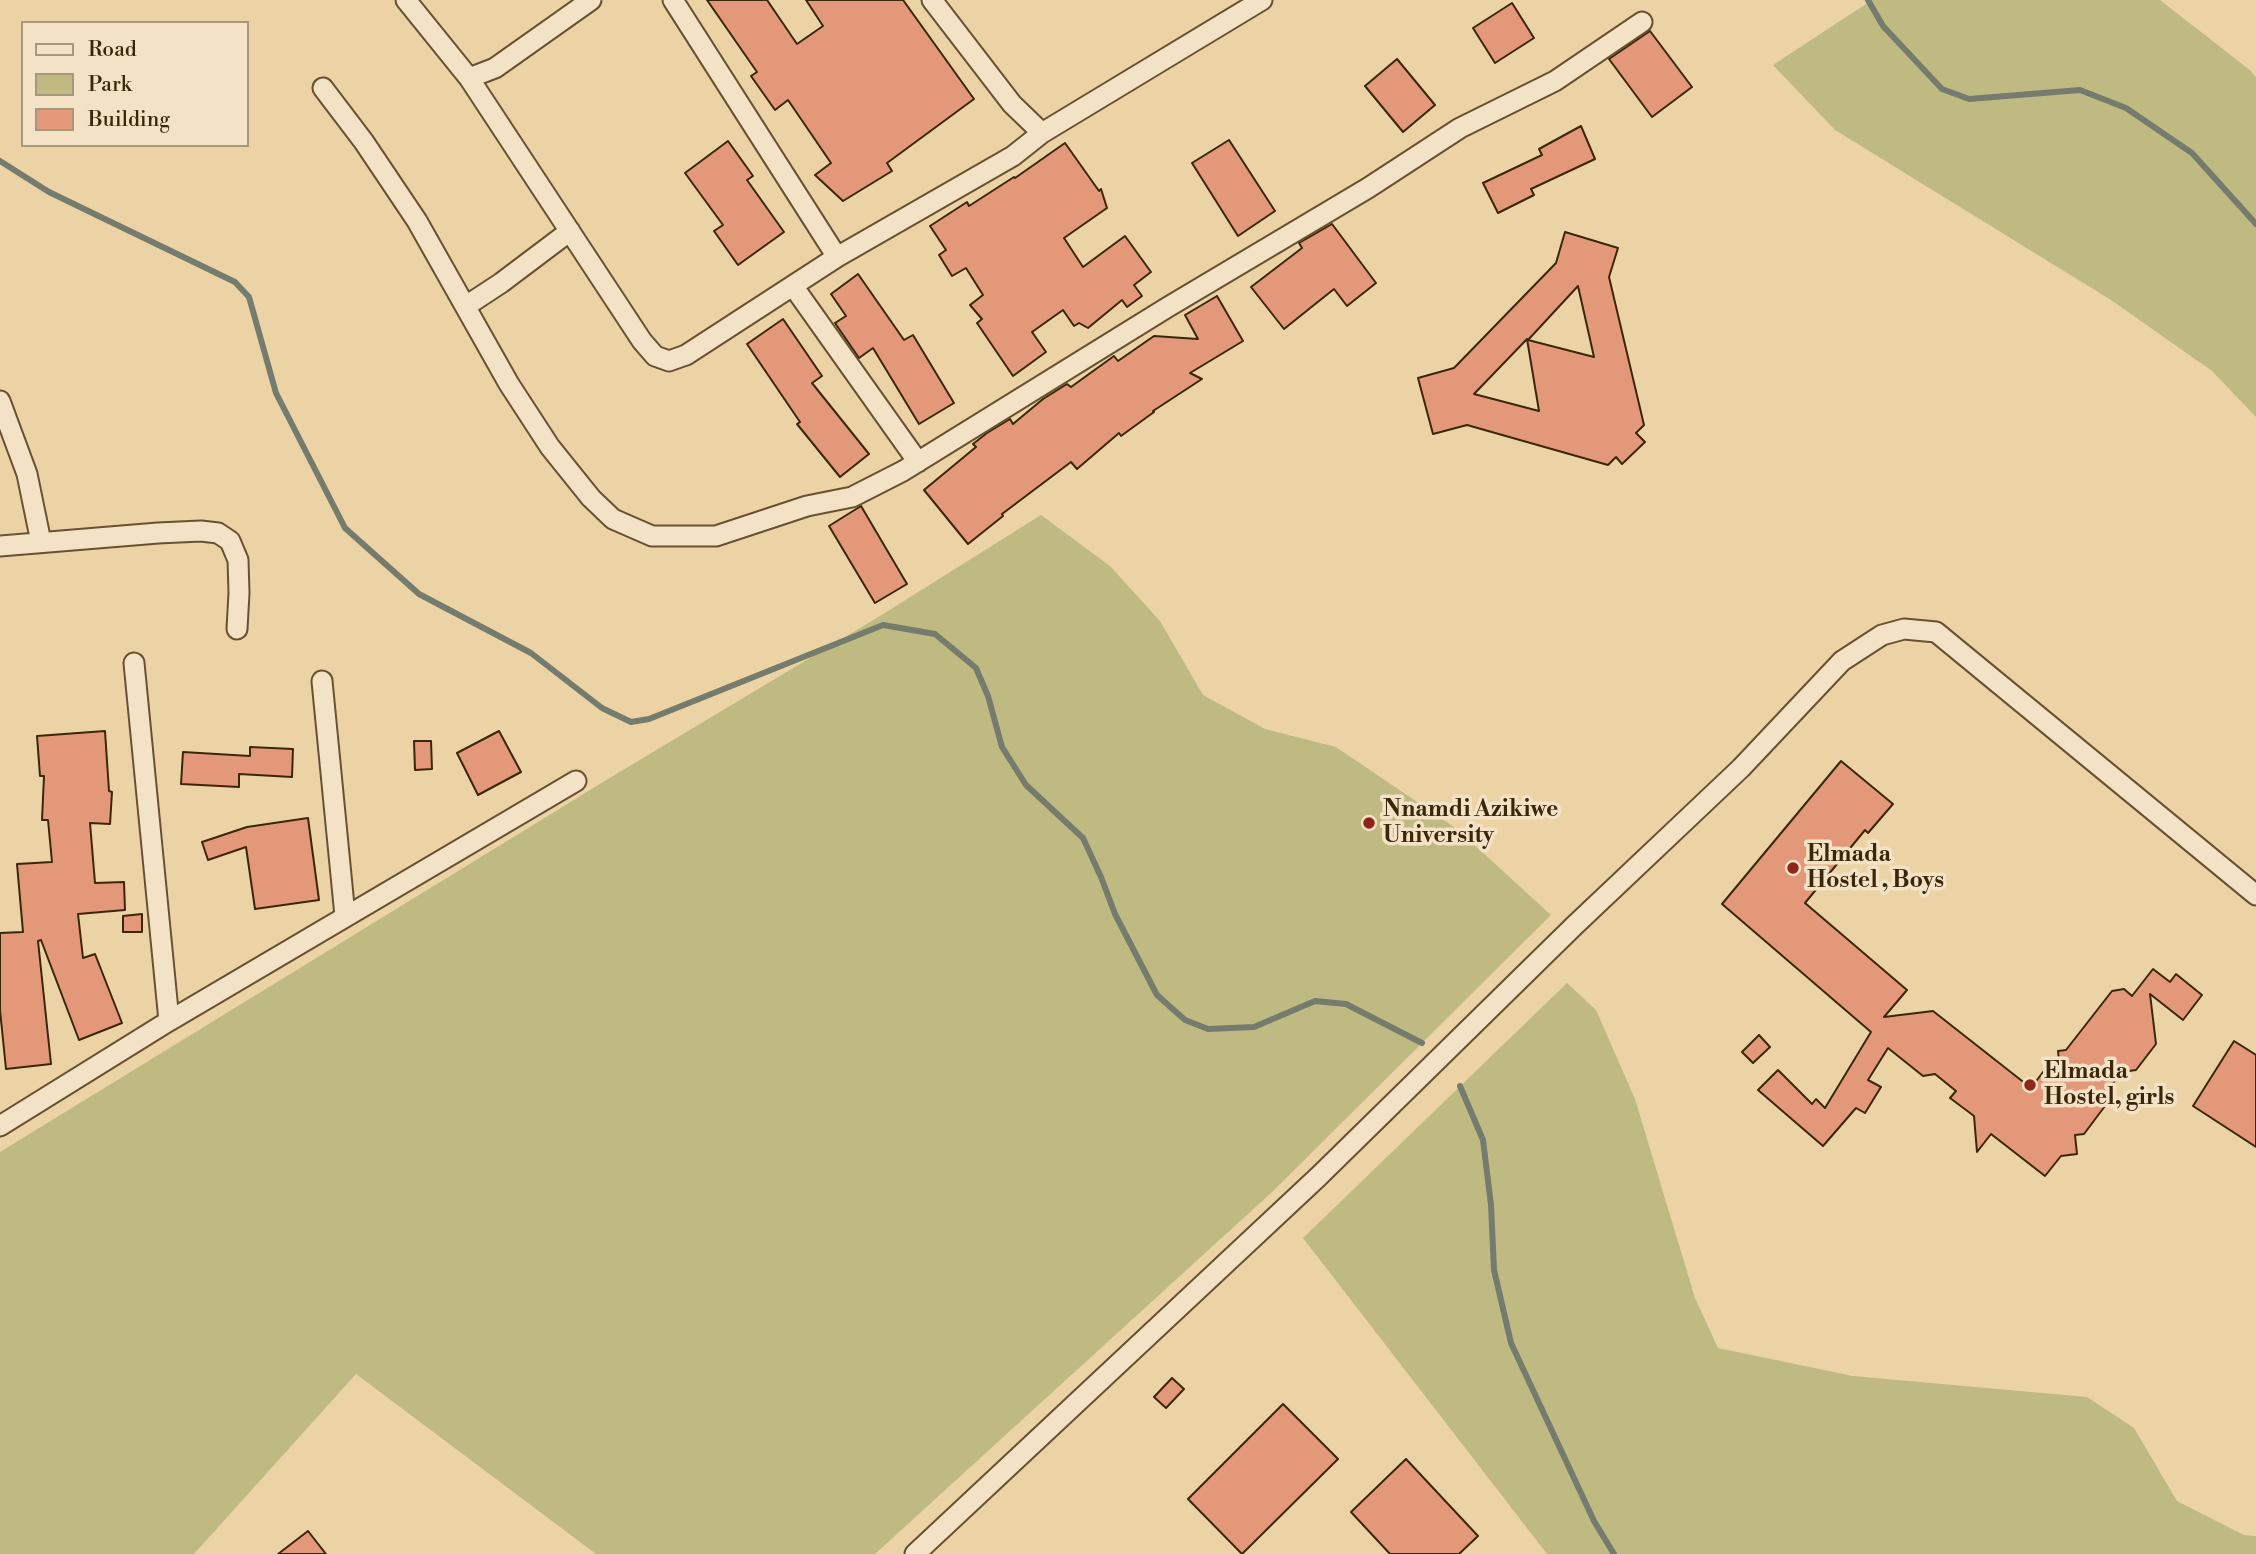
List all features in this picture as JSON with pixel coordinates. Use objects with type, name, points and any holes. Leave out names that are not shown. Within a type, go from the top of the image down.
[{"type":"street","points":[[406,0],[469,78],[642,341],[656,356],[669,361],[686,355],[837,257],[1013,156],[1042,132],[1262,0]]},
{"type":"street","points":[[469,78],[495,68],[591,0]]},
{"type":"street","points":[[673,0],[837,257]]},
{"type":"street","points":[[932,0],[1012,104],[1042,132]]},
{"type":"street","points":[[323,88],[416,221],[509,384],[550,447],[591,498],[613,519],[652,536],[716,536],[807,506],[852,498],[918,462],[1168,307],[1368,188],[1460,128],[1555,81],[1642,22]]},
{"type":"street","points":[[466,306],[570,231]]},
{"type":"street","points":[[793,286],[918,462]]},
{"type":"street","points":[[0,401],[27,474],[41,542]]},
{"type":"street","points":[[0,546],[159,533],[218,533],[230,541],[238,560],[237,629]]},
{"type":"street","points":[[915,1554],[1318,1177],[1574,926],[1741,768],[1842,661],[1882,635],[1904,629],[1936,632],[2256,895]]},
{"type":"street","points":[[134,663],[169,1021]]},
{"type":"street","points":[[322,681],[345,916]]},
{"type":"street","points":[[0,1126],[169,1021],[576,781]]},
{"type":"green space","points":[[1872,0],[2160,0],[2251,71],[2256,77],[2256,417],[2212,371],[2111,300],[1835,130],[1773,65]]},
{"type":"green space","points":[[1041,515],[1110,566],[1160,621],[1203,695],[1265,729],[1336,747],[1457,829],[1551,915],[1271,1193],[875,1554],[596,1554],[356,1374],[194,1554],[0,1554],[0,1152],[608,779],[880,616]]},
{"type":"green space","points":[[1567,983],[1596,1010],[1635,1099],[1695,1298],[1718,1348],[1853,1376],[2087,1397],[2134,1428],[2177,1501],[2244,1535],[2256,1536],[2256,1554],[1547,1554],[1303,1238]]},
{"type":"building","points":[[707,0],[767,0],[797,44],[823,26],[806,0],[903,0],[974,99],[887,163],[892,171],[843,201],[815,175],[831,163],[788,100],[775,110],[751,76],[757,72]]},
{"type":"building","points":[[1512,3],[1534,38],[1495,63],[1473,28]]},
{"type":"building","points":[[1650,31],[1692,87],[1652,117],[1609,59]]},
{"type":"building","points":[[1397,59],[1435,105],[1403,132],[1365,86]]},
{"type":"building","points":[[1581,126],[1595,159],[1531,189],[1534,195],[1498,213],[1483,183],[1542,155],[1539,149]]},
{"type":"building","points":[[1229,140],[1275,211],[1238,236],[1192,163]]},
{"type":"building","points":[[728,141],[753,176],[747,180],[784,232],[738,265],[714,231],[723,225],[685,173]]},
{"type":"building","points":[[1065,143],[1099,191],[1101,189],[1107,208],[1064,238],[1083,267],[1125,236],[1151,272],[1134,285],[1142,296],[1127,307],[1122,300],[1088,328],[1079,323],[1074,326],[1063,310],[1032,332],[1046,352],[1013,376],[977,323],[982,319],[970,305],[983,295],[966,268],[952,276],[939,255],[946,250],[930,226],[967,202],[969,206],[1015,178]]},
{"type":"building","points":[[1332,224],[1376,283],[1347,306],[1334,289],[1284,329],[1251,287],[1302,248],[1299,243]]},
{"type":"building","points":[[1565,232],[1618,248],[1609,277],[1644,425],[1636,433],[1645,442],[1622,464],[1616,457],[1608,465],[1467,425],[1433,434],[1418,378],[1454,368],[1556,263]],"holes":[[[1578,286],[1594,357],[1528,340]],[[1527,339],[1539,411],[1474,394]]]},
{"type":"building","points":[[858,274],[904,340],[913,335],[954,403],[919,424],[873,348],[859,358],[835,323],[846,316],[831,294]]},
{"type":"building","points":[[1217,296],[1243,341],[1190,373],[1202,379],[1121,436],[1119,433],[1077,469],[1071,462],[1002,514],[1003,516],[968,544],[924,490],[976,447],[973,444],[987,433],[1010,419],[1013,424],[1043,399],[1067,384],[1071,387],[1114,356],[1118,361],[1154,336],[1198,339],[1185,315]]},
{"type":"building","points":[[783,319],[822,376],[812,383],[869,454],[840,477],[797,424],[800,422],[747,344]]},
{"type":"building","points":[[861,506],[907,584],[875,603],[829,526]]},
{"type":"building","points":[[105,731],[109,791],[112,792],[110,824],[90,823],[95,883],[124,882],[125,910],[78,914],[83,958],[95,954],[122,1023],[79,1040],[41,940],[38,941],[51,1064],[6,1069],[0,1010],[0,933],[23,932],[17,864],[52,862],[48,820],[42,820],[44,776],[40,776],[37,736]]},
{"type":"building","points":[[499,731],[521,772],[478,795],[457,753]]},
{"type":"building","points":[[414,741],[431,741],[432,769],[415,770]]},
{"type":"building","points":[[250,747],[293,749],[292,777],[239,774],[239,787],[181,784],[183,752],[250,756]]},
{"type":"building","points":[[1841,761],[1893,804],[1868,833],[1865,830],[1805,903],[1907,990],[1884,1017],[1933,1011],[2031,1088],[2043,1072],[2060,1070],[2058,1051],[2066,1050],[2112,991],[2124,989],[2132,996],[2153,969],[2170,982],[2176,974],[2202,995],[2183,1020],[2150,994],[2156,1044],[2136,1070],[2122,1072],[2110,1087],[2111,1098],[2084,1134],[2075,1135],[2077,1154],[2061,1156],[2045,1176],[1991,1134],[1977,1152],[1974,1116],[1950,1098],[1956,1091],[1935,1074],[1923,1076],[1888,1048],[1868,1080],[1881,1087],[1865,1113],[1856,1108],[1823,1146],[1758,1090],[1778,1070],[1812,1104],[1816,1099],[1825,1108],[1871,1032],[1722,904]]},
{"type":"building","points":[[308,818],[319,900],[255,909],[246,847],[208,860],[202,842],[247,827]]},
{"type":"building","points":[[142,914],[142,932],[123,932],[123,916]]},
{"type":"building","points":[[1759,1035],[1770,1047],[1753,1063],[1742,1052]]},
{"type":"building","points":[[2234,1041],[2256,1055],[2256,1147],[2193,1106]]},
{"type":"building","points":[[1172,1378],[1184,1389],[1166,1408],[1154,1397]]},
{"type":"building","points":[[1283,1404],[1338,1459],[1242,1554],[1188,1499]]},
{"type":"building","points":[[1406,1459],[1478,1536],[1459,1554],[1390,1554],[1351,1512]]},
{"type":"building","points":[[308,1531],[326,1554],[278,1554]]},
{"type":"waterway","points":[[1868,0],[1883,26],[1942,89],[1969,99],[2080,90],[2126,108],[2192,153],[2256,224]]},
{"type":"waterway","points":[[0,161],[49,192],[235,282],[249,297],[276,393],[345,528],[419,594],[531,653],[602,708],[631,722],[649,719],[883,625],[935,634],[976,668],[988,696],[1002,747],[1026,785],[1083,838],[1115,914],[1157,995],[1185,1020],[1208,1029],[1254,1027],[1315,1001],[1346,1004],[1422,1043]]},
{"type":"waterway","points":[[1460,1086],[1483,1140],[1491,1205],[1494,1270],[1511,1343],[1594,1521],[1614,1554]]},
{"type":"place","name":"Nnamdi Azikiwe University","points":[[1369,823]]},
{"type":"place","name":"Elmada Hostel , Boys","points":[[1793,868]]},
{"type":"place","name":"Elmada Hostel, girls","points":[[2030,1085]]}]
